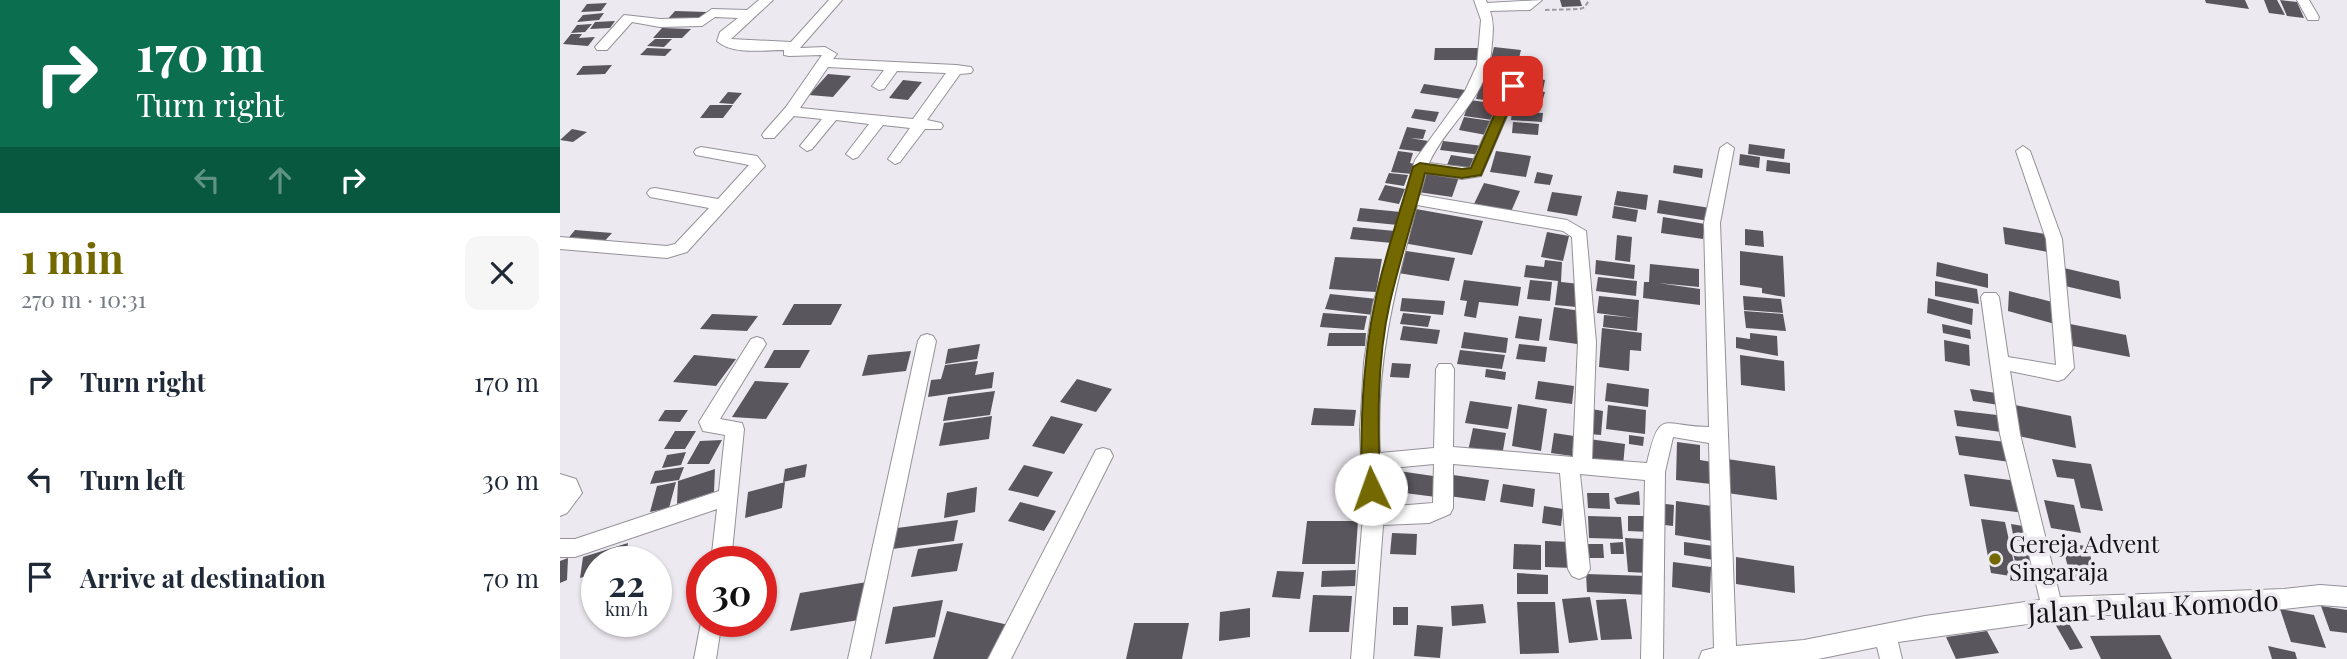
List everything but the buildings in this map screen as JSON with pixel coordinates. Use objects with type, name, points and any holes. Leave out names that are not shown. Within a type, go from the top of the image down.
[{"type":"street","points":[[767,0],[725,35],[724,41],[732,45],[793,46]]},
{"type":"street","points":[[769,135],[791,110],[830,52],[789,51],[836,0]]},
{"type":"street","points":[[1362,659],[1373,516],[1369,462],[1373,362],[1380,316],[1420,167],[1435,140],[1479,80],[1486,53],[1487,20],[1481,4],[1530,6],[1536,0]]},
{"type":"street","points":[[2304,0],[2313,17]]},
{"type":"street","points":[[602,47],[628,18],[660,23],[702,22],[712,13],[750,14]]},
{"type":"street","points":[[825,63],[961,69],[925,125],[895,159]]},
{"type":"street","points":[[879,86],[894,66]]},
{"type":"street","points":[[1420,167],[1462,174],[1476,172],[1513,86]]},
{"type":"street","points":[[791,110],[925,125]]},
{"type":"street","points":[[807,146],[832,116]]},
{"type":"street","points":[[853,154],[879,120]]},
{"type":"street","points":[[1717,658],[1718,435],[1712,223],[1727,148]]},
{"type":"street","points":[[1999,362],[2059,374],[2063,373],[2065,368],[2054,239],[2023,151]]},
{"type":"street","points":[[560,243],[673,251],[687,243],[751,173],[757,162],[701,152]]},
{"type":"street","points":[[654,193],[722,205]]},
{"type":"street","points":[[1412,199],[1567,226],[1580,235],[1587,342],[1576,465],[1578,569]]},
{"type":"street","points":[[1990,297],[2010,435],[2052,607]]},
{"type":"street","points":[[859,659],[927,341]]},
{"type":"street","points":[[722,546],[735,429],[710,425],[708,422],[757,344]]},
{"type":"street","points":[[1373,516],[1440,511],[1444,505],[1445,369]]},
{"type":"street","points":[[1652,659],[1655,472],[1663,435],[1670,429],[1703,436],[1718,435]]},
{"type":"street","points":[[1369,462],[1445,455],[1655,472]]},
{"type":"street","points":[[999,659],[1103,456]]},
{"type":"street","points":[[560,483],[569,485],[572,493],[560,507]]},
{"type":"street","points":[[560,548],[575,548],[726,497]]},
{"type":"street","name":"Jalan Pulau Komodo","points":[[1717,658],[1804,651],[1925,626],[2028,614],[2052,607],[2284,599],[2320,595],[2347,597]]},
{"type":"street","points":[[1885,636],[1891,659]]},
{"type":"street","points":[[705,659],[708,637]]},
{"type":"place","name":"Gereja Advent Singaraja","points":[[1995,559]]},
{"type":"route","points":[[1371,489],[1369,430],[1373,362],[1382,304],[1420,167],[1462,174],[1476,172],[1513,86]]}]
